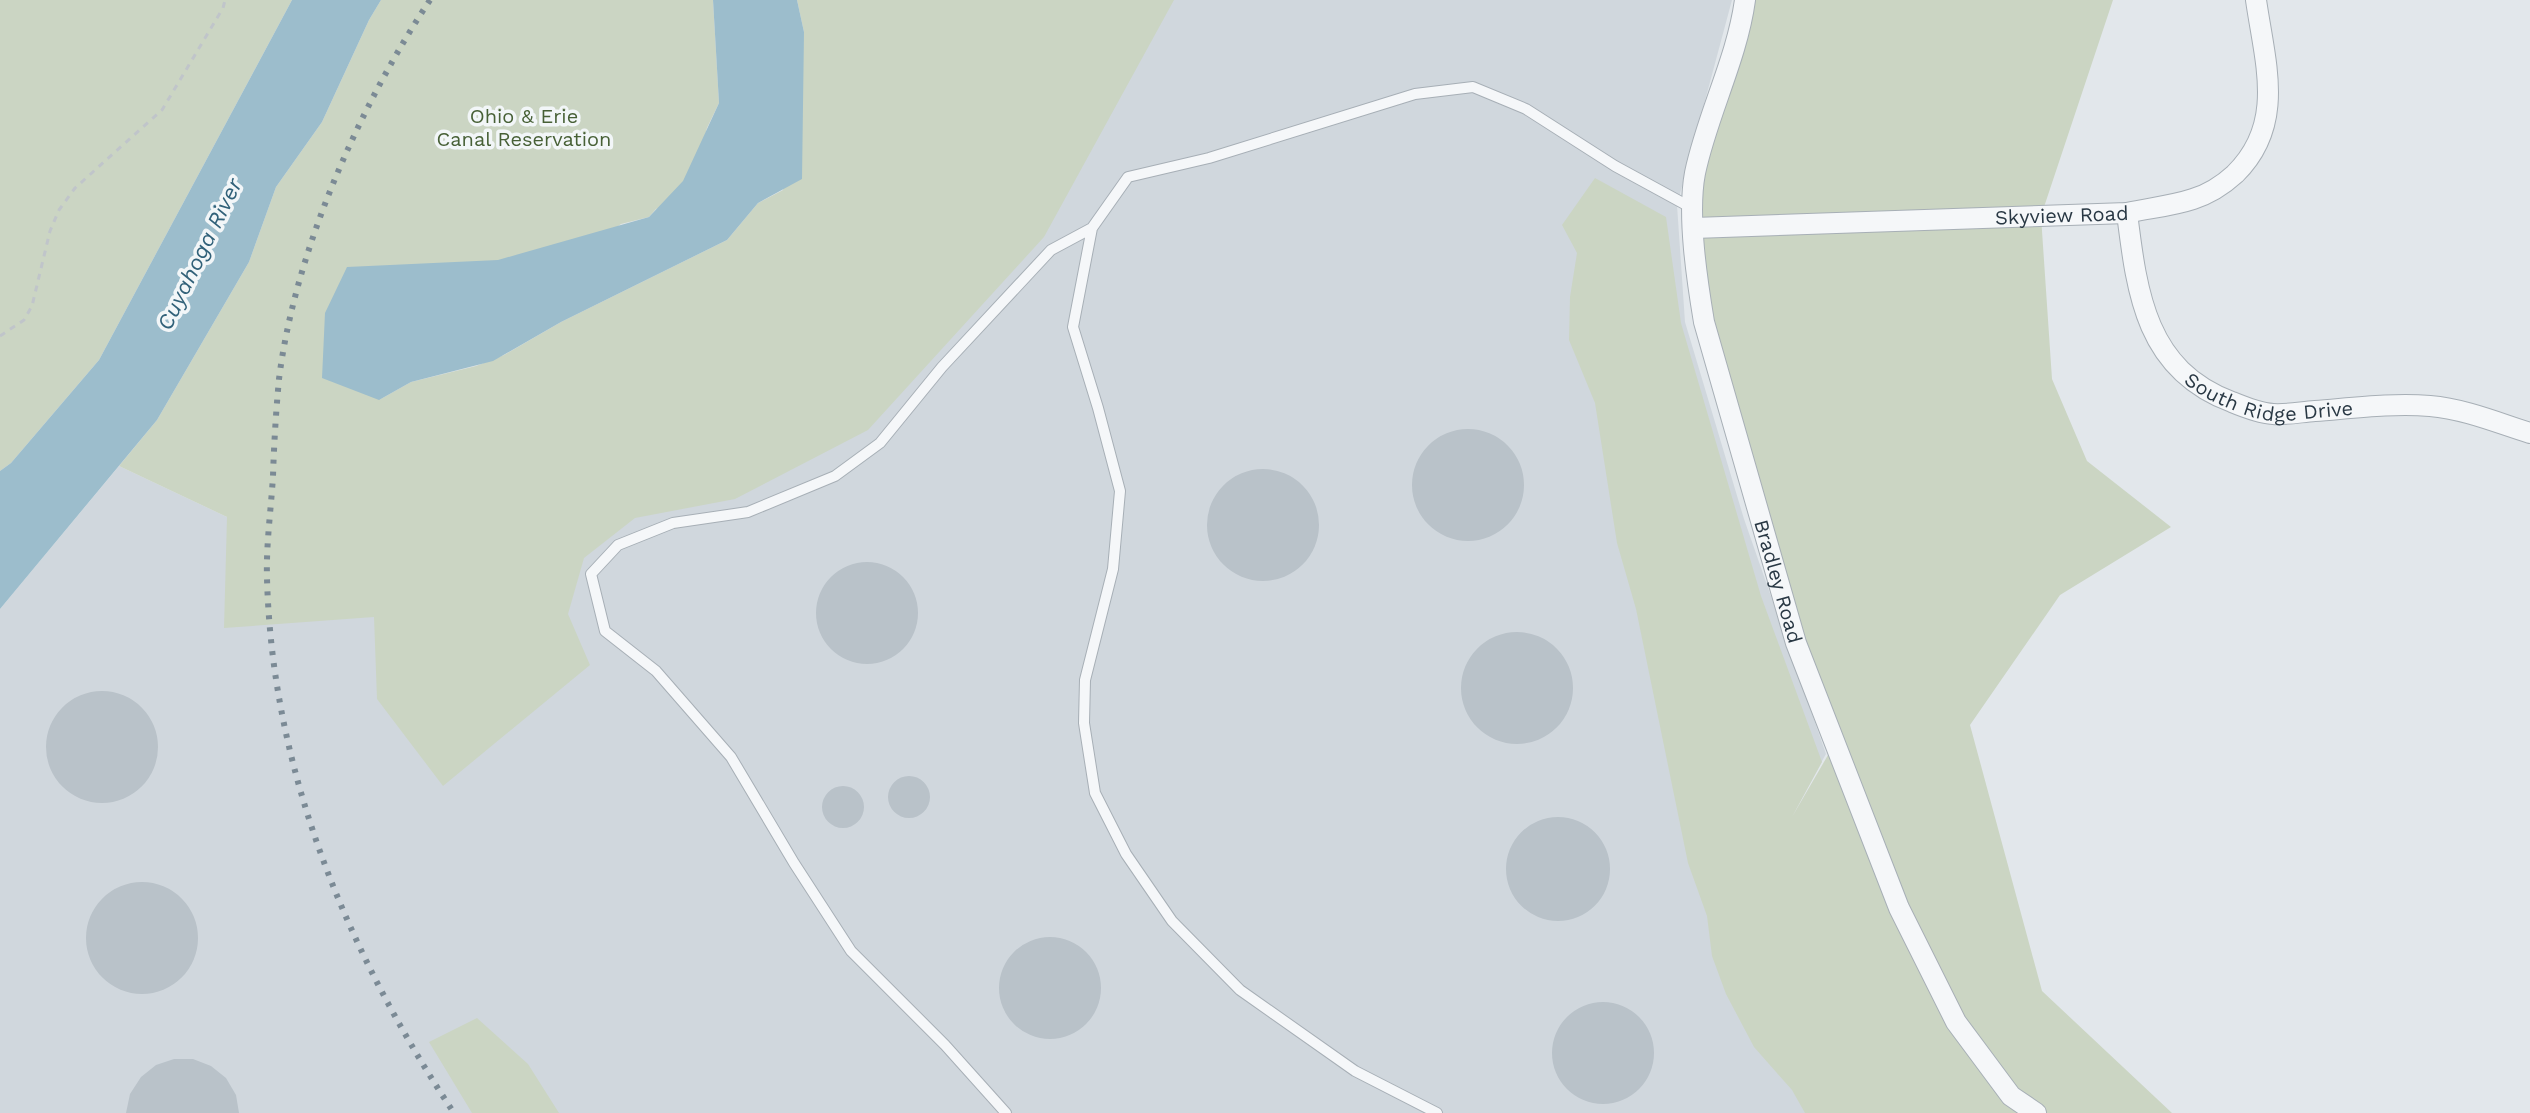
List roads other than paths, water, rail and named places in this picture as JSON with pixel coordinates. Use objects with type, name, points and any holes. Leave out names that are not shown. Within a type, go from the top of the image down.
[{"type":"street","name":"Bradley Road","points":[[1745,0],[1695,175],[1696,279],[1704,322],[1796,643],[1899,908],[1956,1022],[2011,1096],[2036,1113]]},
{"type":"street","name":"Skyview Road","points":[[1694,218],[2127,213],[2194,199],[2222,186],[2245,164],[2260,142],[2267,120],[2268,94],[2256,0]]},
{"type":"street","name":"South Ridge Drive","points":[[2127,213],[2134,265],[2145,312],[2159,345],[2180,372],[2209,393],[2271,414],[2397,405],[2434,407],[2462,412],[2530,433]]},
{"type":"lane","points":[[1437,1113],[1355,1071],[1240,990],[1172,921],[1126,854],[1095,793],[1084,723],[1085,680],[1113,569],[1120,491],[1073,327],[1092,228],[1128,177],[1209,158],[1415,94],[1473,87],[1526,109],[1694,218]]},
{"type":"lane","points":[[1006,1113],[945,1045],[851,951],[731,757],[656,671],[605,631],[591,574],[618,545],[673,523],[748,512],[835,476],[880,443],[942,367],[1051,250],[1092,228]]},
{"type":"water","name":"Cuyahoga River","points":[[292,0],[381,0],[322,122],[276,187],[249,262],[157,420],[0,609],[0,471],[11,463],[99,360]]},
{"type":"water","points":[[713,0],[797,0],[804,32],[802,179],[758,203],[727,240],[561,322],[493,361],[411,382],[379,400],[322,378],[325,313],[347,267],[498,260],[649,217],[683,181],[719,103]]},
{"type":"railway","points":[[430,0],[355,133],[315,231],[299,281],[279,379],[267,578],[272,650],[283,721],[300,791],[323,859],[381,990],[454,1113]]},
{"type":"park label","name":"Ohio & Erie Canal Reservation","points":[[524,128]]}]
